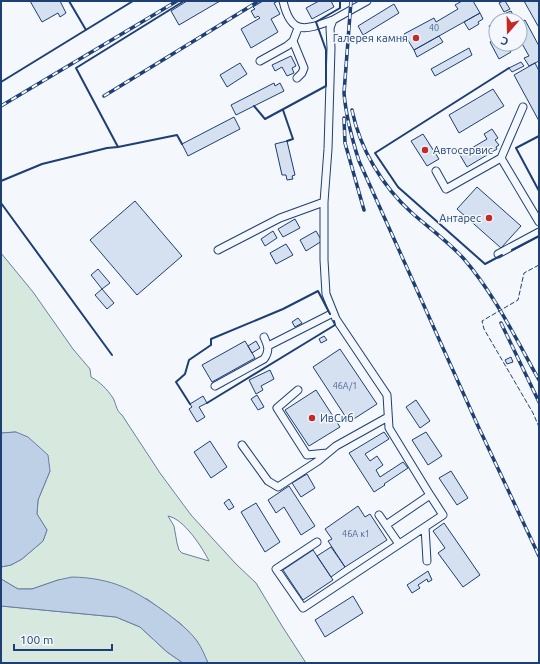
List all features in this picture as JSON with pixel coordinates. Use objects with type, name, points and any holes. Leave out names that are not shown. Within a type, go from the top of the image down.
[{"type":"street","points":[[282,1],[285,11],[298,28],[317,25],[333,20],[366,1]]},
{"type":"street","points":[[317,542],[276,569],[303,608],[443,515],[419,479],[389,428],[387,395],[342,329],[333,313],[326,294],[324,260],[324,202],[328,149],[331,48],[330,28],[333,20]]},
{"type":"street","points":[[260,61],[293,41],[298,28]]},
{"type":"street","points":[[293,41],[304,68],[302,73],[297,78]]},
{"type":"street","points":[[436,171],[446,188],[502,158],[523,107]]},
{"type":"street","points":[[502,158],[539,222]]},
{"type":"street","points":[[218,250],[280,218],[324,202]]},
{"type":"street","points":[[498,254],[539,232]]},
{"type":"street","points":[[268,346],[333,313]]},
{"type":"street","points":[[215,386],[264,359],[267,355],[268,346],[264,338]]},
{"type":"street","points":[[298,390],[277,408],[307,455],[327,453]]},
{"type":"street","points":[[242,445],[268,481],[278,487],[318,462],[336,446],[388,417]]},
{"type":"street","points":[[386,525],[430,495]]},
{"type":"street","points":[[379,515],[398,544]]},
{"type":"street","points":[[425,527],[426,561]]},
{"type":"shaded area","points":[[1,253],[33,292],[73,349],[90,369],[91,377],[100,383],[111,395],[118,411],[160,473],[191,515],[236,564],[256,583],[306,663],[208,663],[197,641],[181,624],[147,599],[58,580],[32,589],[18,589],[1,579],[1,567],[11,565],[22,559],[43,541],[47,530],[37,514],[38,500],[50,471],[16,432],[1,433]],"holes":[[[168,516],[174,518],[192,534],[209,561],[182,553],[179,550],[174,526]]]},
{"type":"shaded area","points":[[1,606],[116,617],[140,627],[167,652],[183,663],[1,663]]},
{"type":"water","points":[[16,432],[28,437],[48,455],[50,471],[38,500],[37,514],[47,530],[43,541],[22,559],[11,565],[1,567],[1,433]]},
{"type":"water","points":[[72,577],[87,578],[112,583],[145,598],[168,614],[190,633],[200,646],[208,663],[183,663],[167,652],[140,627],[116,617],[1,606],[1,579],[18,589],[32,589]]},
{"type":"building","points":[[30,1],[60,1],[66,13],[60,17],[58,13],[42,22]]},
{"type":"building","points":[[187,1],[220,1],[179,25],[171,11]]},
{"type":"building","points":[[263,1],[278,1],[274,3],[280,14],[271,19],[278,32],[251,48],[241,29],[260,18],[258,16],[255,18],[251,11],[255,9],[253,7]]},
{"type":"building","points":[[319,1],[331,1],[334,7],[312,19],[306,8]]},
{"type":"building","points":[[462,1],[473,1],[480,13],[414,50],[404,34],[434,18],[436,22],[458,9],[455,5]]},
{"type":"building","points":[[505,1],[510,9],[504,12],[499,3]]},
{"type":"building","points":[[524,1],[539,1],[538,26]]},
{"type":"building","points":[[394,4],[399,13],[363,35],[358,26]]},
{"type":"building","points":[[480,13],[483,19],[478,22],[479,24],[469,30],[464,22]]},
{"type":"building","points":[[528,26],[539,46],[539,61],[529,66],[524,58],[529,56],[527,52],[528,52]]},
{"type":"building","points":[[439,36],[443,42],[417,57],[414,50]]},
{"type":"building","points":[[469,48],[472,55],[435,76],[431,69]]},
{"type":"building","points":[[495,52],[511,52],[499,59]]},
{"type":"building","points":[[291,56],[296,66],[292,68],[294,73],[287,76],[282,67],[275,71],[272,65]]},
{"type":"building","points":[[521,62],[524,66],[512,72],[509,68]]},
{"type":"building","points":[[240,63],[247,74],[227,87],[220,75]]},
{"type":"building","points":[[535,63],[539,71],[539,121],[514,75]]},
{"type":"building","points":[[274,83],[275,86],[280,83],[284,91],[236,115],[231,105]]},
{"type":"building","points":[[493,89],[504,106],[459,133],[449,115]]},
{"type":"building","points":[[234,117],[240,129],[188,156],[182,144]]},
{"type":"building","points":[[492,129],[498,138],[495,140],[499,145],[496,147],[497,149],[467,167],[460,155],[487,139],[484,134]]},
{"type":"building","name":"Автосервис","points":[[423,134],[439,159],[427,166],[411,141]]},
{"type":"building","points":[[287,141],[295,175],[292,176],[293,179],[287,180],[286,175],[282,175],[275,144]]},
{"type":"building","name":"Антарес","points":[[477,187],[521,226],[501,248],[457,209]]},
{"type":"building","points":[[135,201],[182,256],[137,295],[90,240]]},
{"type":"building","points":[[295,219],[300,228],[283,237],[278,229]]},
{"type":"building","points":[[273,231],[277,238],[265,246],[261,239]]},
{"type":"building","points":[[316,231],[322,241],[306,251],[300,240]]},
{"type":"building","points":[[286,244],[293,255],[276,264],[270,253]]},
{"type":"building","points":[[98,269],[110,283],[102,289],[91,275]]},
{"type":"building","points":[[102,289],[114,303],[107,309],[95,295]]},
{"type":"building","points":[[298,318],[302,323],[295,327],[292,322]]},
{"type":"building","points":[[324,336],[327,340],[321,343],[319,339]]},
{"type":"building","points":[[245,341],[255,358],[212,382],[202,365]]},
{"type":"building","points":[[256,341],[260,348],[252,353],[248,346]]},
{"type":"building","points":[[340,349],[377,404],[349,422],[313,367]]},
{"type":"building","points":[[511,357],[513,362],[507,364],[505,360]]},
{"type":"building","points":[[270,370],[274,379],[261,386],[263,390],[256,394],[249,380]]},
{"type":"building","points":[[316,390],[340,427],[309,446],[285,410]]},
{"type":"building","points":[[257,395],[264,407],[258,410],[251,399]]},
{"type":"building","points":[[203,396],[207,403],[199,407],[205,417],[197,422],[189,409],[192,407],[190,404]]},
{"type":"building","points":[[416,400],[430,421],[420,428],[406,407]]},
{"type":"building","points":[[384,432],[389,439],[365,454],[370,461],[377,456],[383,465],[376,470],[380,477],[403,462],[408,468],[374,492],[349,453]]},
{"type":"building","points":[[426,432],[442,456],[428,465],[412,440]]},
{"type":"building","points":[[210,441],[227,467],[211,478],[194,452]]},
{"type":"building","points":[[451,471],[468,498],[457,505],[439,478]]},
{"type":"building","points":[[307,474],[315,488],[301,497],[292,483]]},
{"type":"building","points":[[289,486],[315,526],[301,535],[284,507],[276,513],[268,500]]},
{"type":"building","points":[[229,499],[234,507],[229,510],[224,503]]},
{"type":"building","points":[[256,503],[280,542],[265,552],[241,512]]},
{"type":"building","points":[[358,506],[365,517],[370,514],[387,540],[345,567],[328,541],[332,539],[325,529]]},
{"type":"building","points":[[444,523],[480,575],[463,587],[438,553],[445,548],[433,531]]},
{"type":"building","points":[[331,547],[345,567],[331,577],[317,556]]},
{"type":"building","points":[[313,550],[333,580],[303,600],[283,570]]},
{"type":"building","points":[[428,571],[432,580],[428,582],[427,579],[418,585],[420,588],[412,593],[407,585]]},
{"type":"building","points":[[353,596],[363,613],[325,637],[315,620]]},
{"type":"railway","points":[[1,106],[177,1]]},
{"type":"railway","points":[[104,96],[259,1]]},
{"type":"railway","points":[[351,1],[344,93],[346,111],[359,161],[478,426],[539,556]]},
{"type":"railway","points":[[352,110],[367,153],[382,179],[412,213],[464,259],[486,287],[539,380]]},
{"type":"railway","points":[[344,118],[345,143],[364,210]]},
{"type":"railway","points":[[501,323],[539,402]]},
{"type":"fence","points":[[539,265],[524,273],[518,300],[482,321],[484,329],[533,413],[539,427]]},
{"type":"wall","points":[[69,1],[86,30]]},
{"type":"wall","points":[[1,82],[133,1]]},
{"type":"wall","points":[[182,144],[177,135],[118,147],[76,68],[184,1]]},
{"type":"wall","points":[[254,106],[265,119],[326,86],[326,50],[316,22],[340,8],[340,1]]},
{"type":"wall","points":[[502,255],[485,264],[398,187],[375,153],[509,68]]},
{"type":"wall","points":[[283,110],[293,139],[287,141]]},
{"type":"wall","points":[[539,136],[516,148],[539,191]]},
{"type":"wall","points":[[1,181],[42,164],[107,148],[118,147]]},
{"type":"wall","points":[[1,203],[112,355]]},
{"type":"wall","points":[[512,250],[539,236]]},
{"type":"wall","points":[[190,404],[176,382],[185,374],[189,360],[211,345],[211,339],[283,309],[318,291],[330,314]]},
{"type":"wall","points":[[207,403],[335,325],[334,321]]},
{"type":"place","name":"Галерея камня","points":[[416,38]]},
{"type":"place","name":"Автосервис","points":[[425,150]]},
{"type":"place","name":"Антарес","points":[[489,218]]},
{"type":"place","name":"ИвСиб","points":[[312,418]]}]
